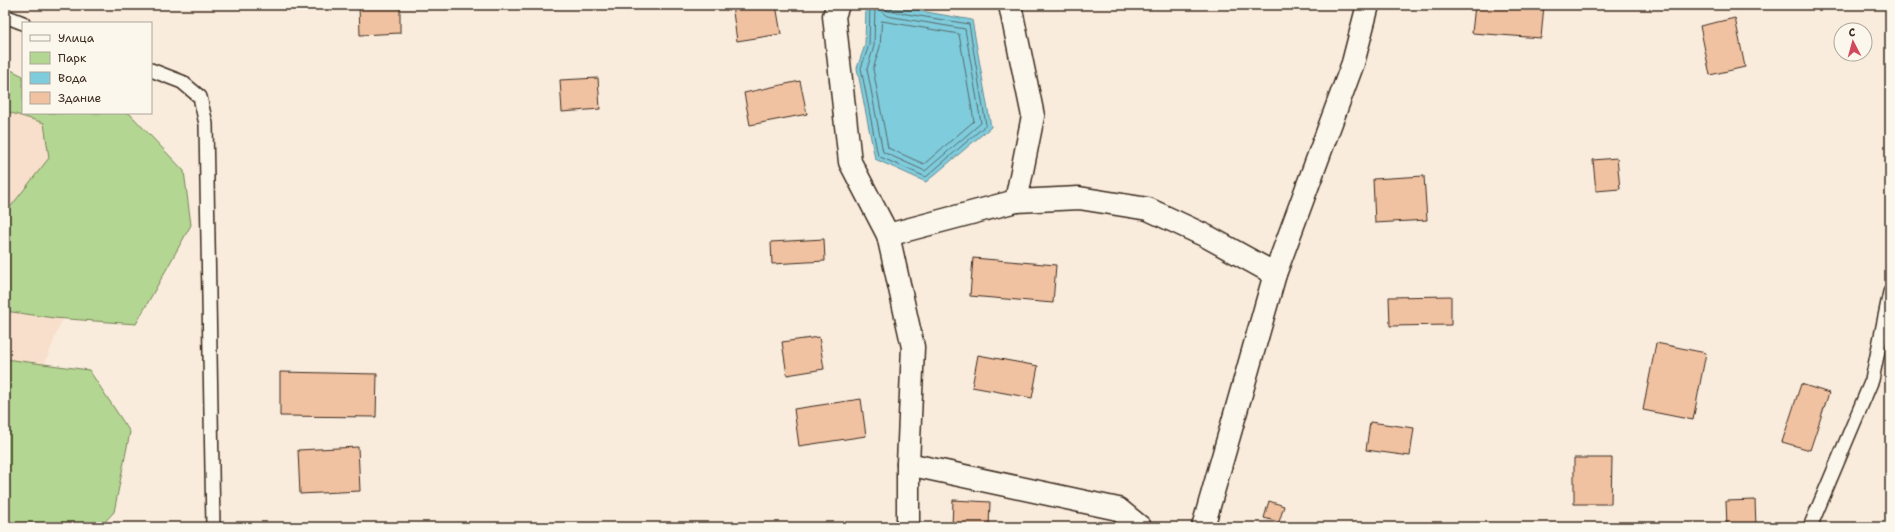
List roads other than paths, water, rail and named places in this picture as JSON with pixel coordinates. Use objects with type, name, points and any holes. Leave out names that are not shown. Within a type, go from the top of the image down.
[{"type":"street","points":[[838,5],[834,16],[850,162],[888,235],[913,347],[908,464],[908,527]]},
{"type":"street","points":[[1010,5],[1032,116],[1016,201]]},
{"type":"street","points":[[1203,527],[1275,274],[1354,64],[1368,5]]},
{"type":"street","points":[[888,235],[1016,201],[1078,198],[1148,209],[1208,237],[1275,274]]},
{"type":"street","points":[[908,464],[1118,510],[1140,527]]},
{"type":"lane","points":[[5,16],[22,23]]},
{"type":"lane","points":[[152,70],[182,82],[200,97],[206,124],[213,527]]},
{"type":"lane","points":[[1810,527],[1872,380],[1890,292]]},
{"type":"water","points":[[866,6],[915,10],[972,20],[991,127],[926,182],[875,159],[857,68],[865,45]]}]
